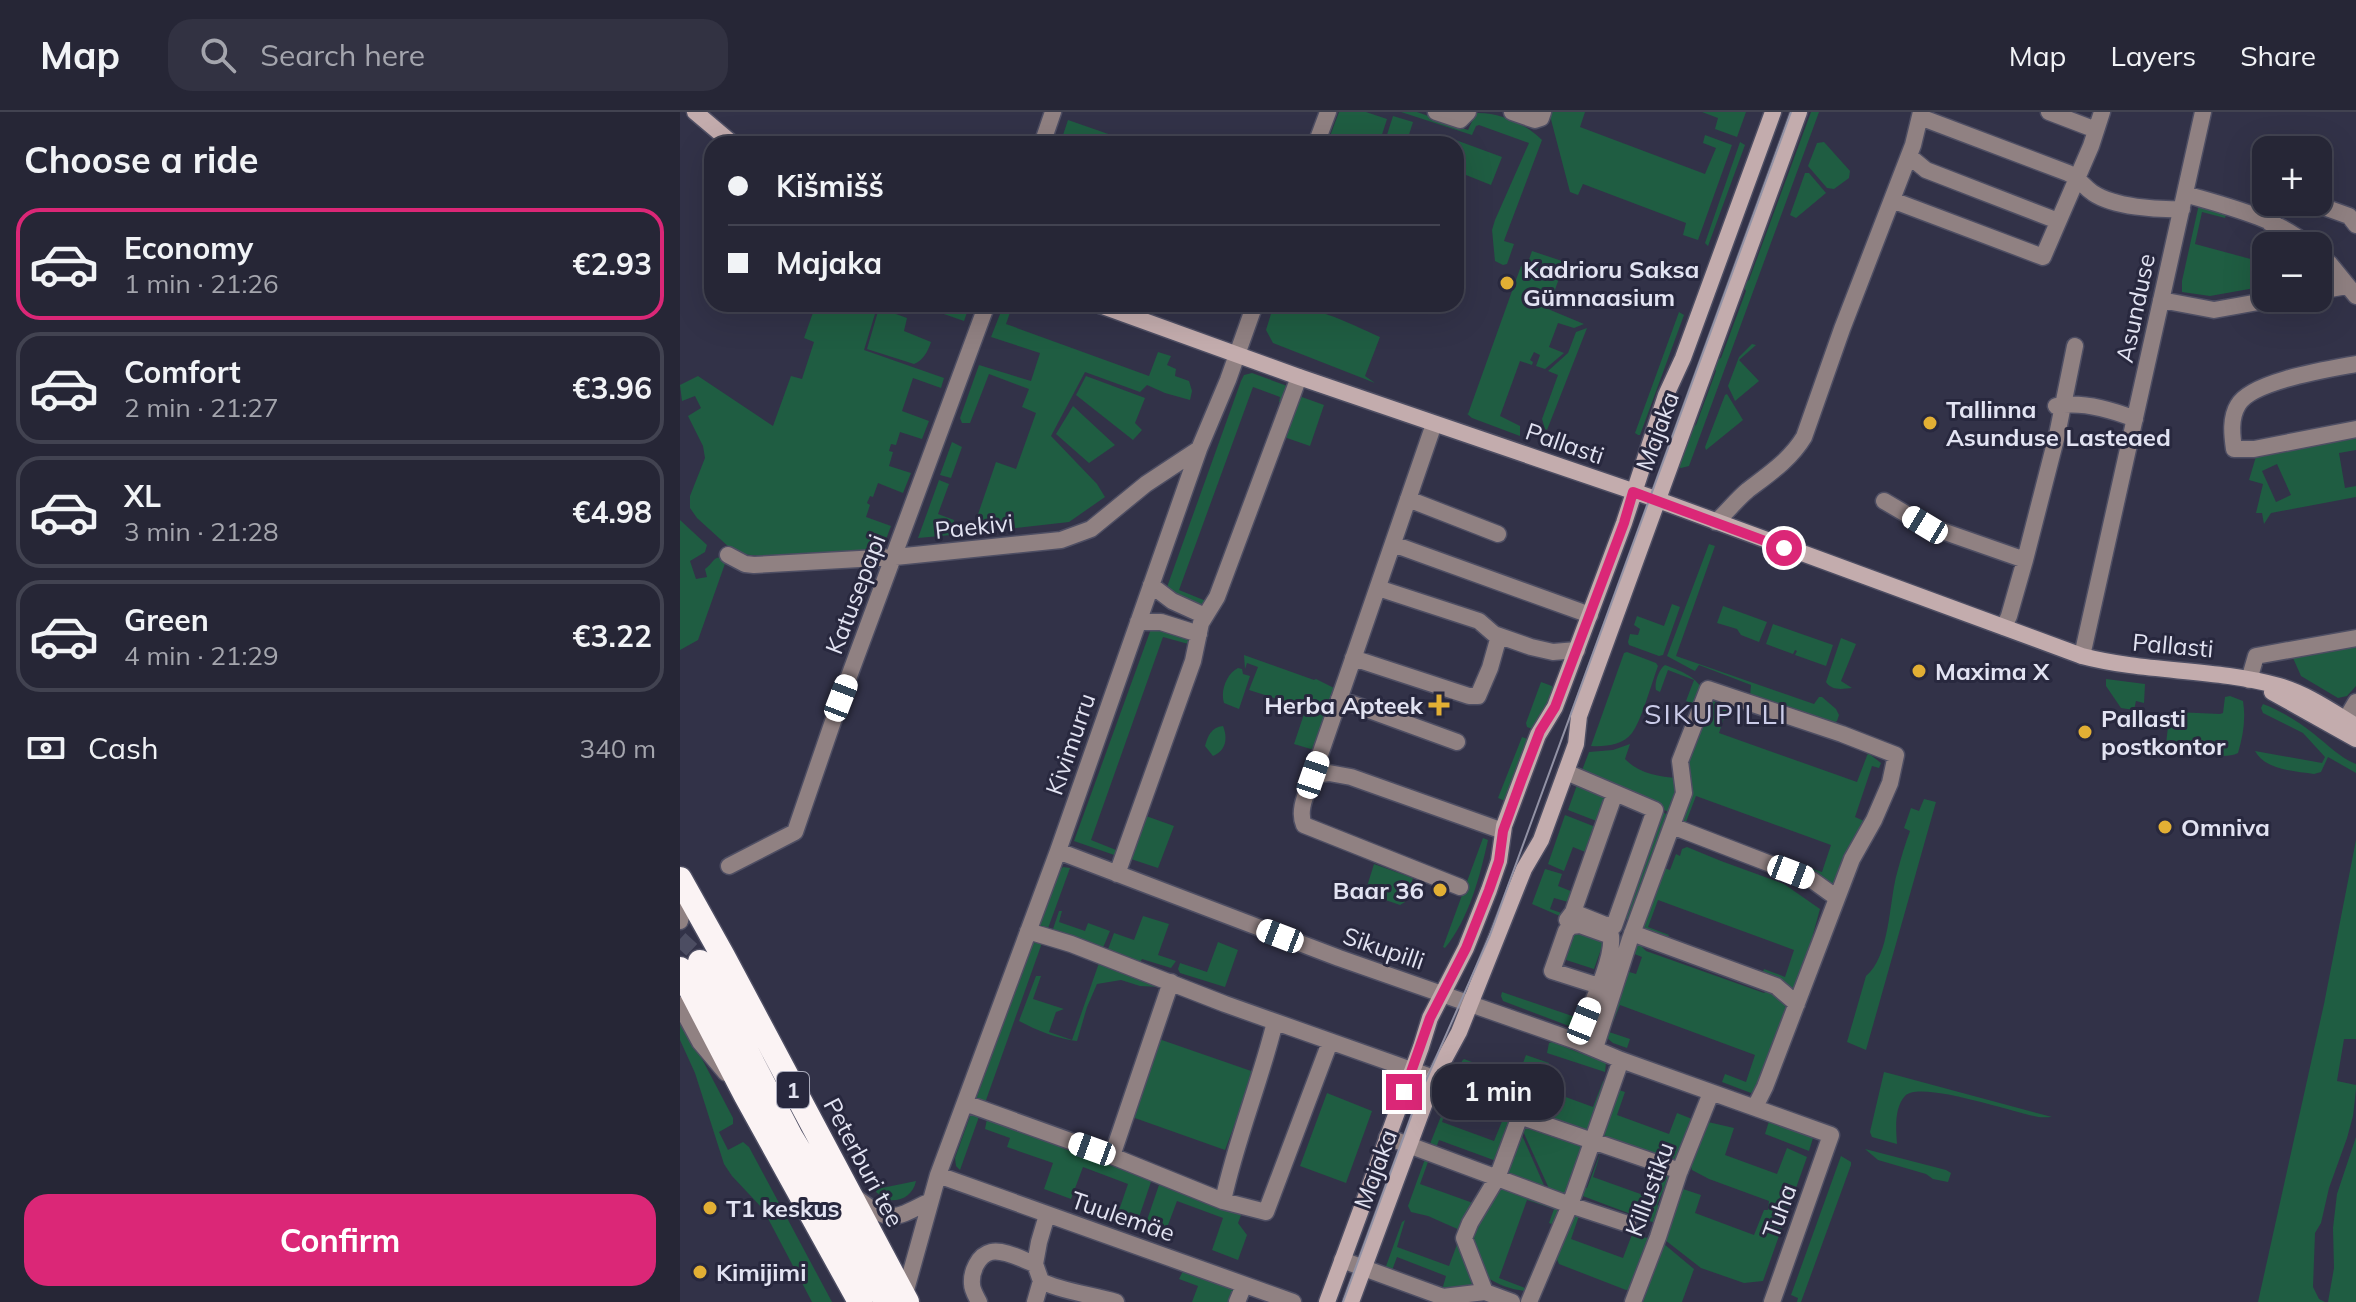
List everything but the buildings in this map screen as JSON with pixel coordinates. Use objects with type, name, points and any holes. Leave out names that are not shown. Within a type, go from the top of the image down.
[{"type":"highway","name":"Peterburi tee","points":[[681,881],[849,1192],[899,1300]]},
{"type":"highway","name":"1","points":[[690,965],[746,1096],[860,1302]]},
{"type":"highway","points":[[690,965],[841,1219],[899,1300]]},
{"type":"street","points":[[695,112],[724,136]]},
{"type":"street","points":[[1045,136],[1053,112]]},
{"type":"street","points":[[1319,136],[1328,112]]},
{"type":"street","points":[[1438,112],[1460,120],[1468,112]]},
{"type":"street","points":[[1512,112],[1535,120],[1541,118],[1543,112]]},
{"type":"street","name":"Majaka","points":[[1327,1302],[1430,1018],[1466,948],[1489,890],[1499,861],[1503,831],[1538,735],[1555,707],[1577,650],[1666,395],[1683,358],[1773,112]]},
{"type":"street","name":"Majaka","points":[[1351,1302],[1434,1078],[1459,1032],[1524,869],[1541,840],[1576,744],[1579,716],[1799,112]]},
{"type":"street","points":[[2049,112],[2096,130]]},
{"type":"street","points":[[1892,200],[2043,257],[2102,112]]},
{"type":"street","name":"Asunduse","points":[[2082,656],[2203,112]]},
{"type":"street","points":[[1716,522],[1746,492],[1774,472],[1804,437],[1909,156],[1921,115],[2076,177],[2096,195],[2153,210],[2184,201],[2270,223],[2287,232]]},
{"type":"street","points":[[1909,156],[1926,170],[2058,221]]},
{"type":"street","points":[[2332,210],[2349,216],[2356,225]]},
{"type":"street","points":[[2270,223],[2273,216]]},
{"type":"street","points":[[2332,266],[2352,291]]},
{"type":"street","points":[[2161,300],[2214,310],[2252,303]]},
{"type":"street","name":"Katusepapi","points":[[729,866],[795,832],[841,698],[984,312]]},
{"type":"street","name":"Pallasti","points":[[1120,312],[1657,500],[2082,656],[2108,663],[2211,672],[2280,686],[2317,702],[2347,725],[2356,739]]},
{"type":"street","name":"Kivimurru","points":[[899,1300],[938,1175],[1058,851],[1199,449],[1252,312]]},
{"type":"street","points":[[2004,627],[2025,560],[2075,346]]},
{"type":"street","points":[[2356,364],[2308,373],[2261,387],[2238,403],[2232,426],[2234,449],[2254,449],[2356,429]]},
{"type":"street","points":[[1117,874],[1188,676],[1205,616],[1217,597],[1299,377]]},
{"type":"street","points":[[2060,405],[2110,410],[2135,419]]},
{"type":"street","points":[[1434,424],[1313,775],[1301,819],[1304,825],[1460,887]]},
{"type":"street","name":"Paekivi","points":[[728,555],[754,565],[895,557],[1061,540],[1091,529],[1146,484],[1199,449]]},
{"type":"street","points":[[1408,499],[1498,534]]},
{"type":"street","points":[[1884,501],[1925,525],[2025,560]]},
{"type":"street","points":[[1393,544],[1590,615]]},
{"type":"street","points":[[1151,585],[1172,601],[1205,616]]},
{"type":"street","points":[[1378,588],[1479,621],[1499,636],[1553,652],[1577,650]]},
{"type":"street","points":[[1138,622],[1161,622],[1199,634]]},
{"type":"street","points":[[1353,658],[1469,696],[1478,696],[1499,636]]},
{"type":"street","points":[[2249,680],[2256,656],[2356,638]]},
{"type":"street","points":[[1595,1048],[1632,933],[1684,793],[1680,761],[1708,689],[1842,734],[1896,755],[1890,783],[1852,859],[1755,1107]]},
{"type":"street","points":[[1339,699],[1457,742]]},
{"type":"street","points":[[2347,725],[2356,702]]},
{"type":"street","points":[[1566,772],[1655,810],[1614,926],[1569,917],[1615,793]]},
{"type":"street","points":[[1313,775],[1329,773],[1351,777],[1503,831]]},
{"type":"street","points":[[1672,826],[1812,880],[1837,898]]},
{"type":"street","name":"Sikupilli","points":[[1058,851],[1339,958],[1831,1135]]},
{"type":"street","points":[[680,921],[684,903],[681,881]]},
{"type":"street","points":[[1028,931],[1412,1069],[1434,1078],[1450,1092],[1680,1171]]},
{"type":"street","points":[[1632,933],[1776,986],[1797,1004]]},
{"type":"street","points":[[1112,1156],[1171,982]]},
{"type":"street","points":[[1576,1041],[1599,986]]},
{"type":"street","points":[[680,1005],[700,1042],[746,1096]]},
{"type":"street","points":[[1223,1201],[1233,1156],[1275,1022]]},
{"type":"street","points":[[965,1103],[1112,1156],[1223,1201],[1266,1212],[1330,1042]]},
{"type":"street","points":[[1529,1302],[1570,1205],[1621,1060]]},
{"type":"street","name":"Killustiku","points":[[1633,1302],[1711,1093]]},
{"type":"street","points":[[1485,1292],[1464,1238],[1497,1178],[1520,1116]]},
{"type":"street","name":"Tuha","points":[[1772,1302],[1831,1135]]},
{"type":"street","points":[[1387,1137],[1628,1224]]},
{"type":"street","name":"Tuulemäe","points":[[938,1175],[1293,1302]]},
{"type":"street","points":[[849,1192],[873,1211],[889,1217],[898,1217],[930,1201]]},
{"type":"street","points":[[1035,1302],[1041,1281],[1035,1264],[1047,1215]]},
{"type":"street","points":[[979,1302],[971,1287],[974,1270],[981,1257],[991,1252],[1001,1252],[1035,1264]]},
{"type":"street","points":[[1342,1260],[1442,1300],[1485,1292],[1512,1302]]},
{"type":"street","points":[[1041,1281],[1116,1302]]},
{"type":"street","points":[[1237,1302],[1244,1285]]},
{"type":"green space","points":[[1339,112],[1366,112],[1387,119],[1382,136],[1330,136]]},
{"type":"green space","points":[[1401,112],[1417,112],[1468,130],[1476,113],[1494,115],[1520,124],[1542,140],[1504,241],[1514,244],[1507,264],[1495,261],[1492,230],[1529,143],[1479,125],[1472,135]]},
{"type":"green space","points":[[1549,112],[1585,112],[1580,127],[1705,174],[1716,148],[1703,143],[1705,135],[1732,145],[1698,240],[1683,235],[1686,223],[1583,184],[1578,195],[1570,192]]},
{"type":"green space","points":[[1702,112],[1746,112],[1737,137],[1715,129],[1718,118]]},
{"type":"green space","points":[[1811,112],[1819,112],[1689,466],[1681,468],[1676,466],[1689,429],[1696,425],[1716,371],[1712,364],[1721,358],[1746,291],[1742,284],[1749,280]]},
{"type":"green space","points":[[1393,116],[1413,122],[1409,136],[1387,136]]},
{"type":"green space","points":[[1068,120],[1114,136],[1064,135]]},
{"type":"green space","points":[[1740,142],[1745,145],[1708,246],[1705,243]]},
{"type":"green space","points":[[1824,142],[1850,171],[1849,178],[1834,189],[1827,188],[1808,166],[1817,143]]},
{"type":"green space","points":[[1464,143],[1502,157],[1491,185],[1464,174]]},
{"type":"green space","points":[[1805,173],[1809,173],[1826,193],[1796,218],[1790,215]]},
{"type":"green space","points":[[2199,204],[2227,212],[2225,218],[2202,212],[2195,244],[2252,259],[2252,288],[2210,296],[2182,292]]},
{"type":"green space","points":[[1532,251],[1565,262],[1548,309],[1584,324],[1574,328],[1558,323],[1549,347],[1564,353],[1545,369],[1536,366],[1540,355],[1534,352],[1530,360],[1532,365],[1520,361],[1500,416],[1520,426],[1520,436],[1466,413],[1521,266],[1526,268]]},
{"type":"green space","points":[[813,312],[876,312],[864,350],[944,378],[941,388],[913,378],[902,411],[929,421],[922,439],[900,432],[896,445],[891,444],[889,451],[893,452],[889,466],[911,473],[903,493],[878,483],[867,503],[870,505],[866,517],[891,526],[882,550],[779,558],[742,554],[730,548],[690,508],[690,496],[705,458],[703,446],[688,416],[701,408],[695,396],[682,401],[680,385],[698,376],[773,426],[791,376],[802,379],[814,342],[804,338]]},
{"type":"green space","points":[[878,312],[890,312],[907,318],[904,331],[931,342],[927,352],[914,364],[867,349]]},
{"type":"green space","points":[[938,312],[967,312],[964,321]]},
{"type":"green space","points":[[1001,312],[1010,312],[1006,324],[1149,376],[1158,352],[1171,356],[1167,365],[1176,369],[1175,376],[1189,381],[1192,391],[1190,400],[1147,385],[1140,392],[1085,372],[1051,436],[1097,484],[1105,497],[1069,522],[979,532],[975,523],[996,462],[1016,469],[1036,413],[1022,407],[1029,389],[989,374],[970,423],[962,423],[960,418],[979,365],[1031,381],[1040,353],[991,337]]},
{"type":"green space","points":[[1272,312],[1320,312],[1380,337],[1365,376],[1375,383],[1273,343],[1266,330]]},
{"type":"green space","points":[[1679,312],[1684,315],[1638,435],[1635,433]]},
{"type":"green space","points":[[1587,328],[1547,430],[1542,419],[1558,375],[1548,371],[1568,353],[1576,332]]},
{"type":"green space","points":[[1752,344],[1756,345],[1739,360],[1759,381],[1735,401],[1728,386],[1739,357]]},
{"type":"green space","points":[[1252,373],[1290,387],[1284,403],[1279,402],[1280,397],[1253,387],[1179,590],[1206,601],[1214,580],[1219,582],[1207,602],[1197,606],[1166,590],[1241,381],[1244,375]]},
{"type":"green space","points":[[1086,376],[1145,398],[1135,423],[1142,430],[1133,440],[1076,395]]},
{"type":"green space","points":[[1727,394],[1743,420],[1706,450],[1705,447]]},
{"type":"green space","points":[[1299,396],[1324,405],[1310,446],[1284,437]]},
{"type":"green space","points":[[1073,406],[1115,445],[1089,463],[1056,434]]},
{"type":"green space","points":[[2356,435],[2356,450],[2339,453],[2345,488],[2356,486],[2356,497],[2271,513],[2264,524],[2262,513],[2256,513],[2263,484],[2249,480],[2257,453]],"holes":[[[2277,464],[2291,495],[2276,502],[2262,471]]]},
{"type":"green space","points":[[952,442],[962,447],[951,478],[940,475]]},
{"type":"green space","points":[[939,480],[949,484],[938,514],[954,520],[951,535],[918,538]]},
{"type":"green space","points":[[680,520],[707,545],[705,552],[690,561],[696,579],[707,577],[705,569],[716,558],[727,558],[698,640],[680,650]]},
{"type":"green space","points":[[1709,544],[1715,546],[1676,656],[1814,704],[1822,697],[1836,709],[1839,715],[1837,721],[1831,725],[1750,697],[1751,685],[1699,665],[1695,671],[1667,656]]},
{"type":"green space","points":[[1672,604],[1680,607],[1663,655],[1629,645],[1630,634],[1638,635],[1640,629],[1634,625],[1637,616],[1664,626]]},
{"type":"green space","points":[[1723,606],[1767,622],[1759,642],[1741,635],[1737,629],[1717,623]]},
{"type":"green space","points":[[1773,624],[1833,645],[1826,666],[1795,655],[1795,650],[1793,654],[1766,644]]},
{"type":"green space","points":[[1157,627],[1185,636],[1192,645],[1163,637],[1091,840],[1116,850],[1123,832],[1128,834],[1120,857],[1074,841],[1151,629]]},
{"type":"green space","points":[[1841,638],[1856,644],[1841,681],[1852,688],[1834,688],[1826,682]]},
{"type":"green space","points":[[2356,645],[2356,686],[2347,696],[2338,698],[2301,676],[2293,658]]},
{"type":"green space","points":[[1624,653],[1658,666],[1643,711],[1632,733],[1624,740],[1591,746]]},
{"type":"green space","points":[[1244,655],[1316,679],[1336,689],[1314,750],[1294,744],[1306,708],[1249,690],[1258,667],[1247,663],[1245,669]]},
{"type":"green space","points":[[1665,665],[1693,680],[1668,670],[1660,692],[1656,690],[1658,676]]},
{"type":"green space","points":[[1238,668],[1250,676],[1239,709],[1224,703],[1223,698],[1228,678]]},
{"type":"green space","points":[[2106,679],[2145,684],[2144,703],[2136,701],[2134,710],[2121,708],[2106,686]]},
{"type":"green space","points":[[1694,680],[1703,690],[1697,705],[1686,701]]},
{"type":"green space","points":[[1541,682],[1552,686],[1555,695],[1535,730],[1527,727],[1526,723]]},
{"type":"green space","points":[[1714,697],[1713,701],[1728,706],[1719,733],[1857,782],[1868,753],[1881,763],[1879,768],[1872,766],[1855,817],[1864,821],[1833,891],[1799,869],[1801,865],[1822,872],[1831,845],[1696,796],[1686,822],[1706,830],[1705,835],[1682,822],[1685,769],[1707,703]]},
{"type":"green space","points":[[2225,697],[2243,701],[2244,727],[2238,753],[2205,755],[2170,748],[2166,744],[2169,718],[2175,712],[2220,714],[2223,713]]},
{"type":"green space","points":[[2263,704],[2296,721],[2356,764],[2356,773],[2328,757],[2321,772],[2314,774],[2266,762],[2255,751],[2322,763],[2325,757],[2303,733],[2263,713]]},
{"type":"green space","points":[[1223,726],[1225,744],[1213,756],[1205,746],[1206,742],[1213,730]]},
{"type":"green space","points":[[1522,737],[1530,740],[1508,802],[1498,798]]},
{"type":"green space","points":[[1630,744],[1625,759],[1630,764],[1649,773],[1677,778],[1673,779],[1675,786],[1679,785],[1673,815],[1581,773],[1589,752],[1613,750]]},
{"type":"green space","points":[[1577,785],[1605,797],[1599,822],[1568,810]]},
{"type":"green space","points":[[1924,799],[1936,802],[1866,1050],[1847,1042],[1866,976],[1880,956],[1884,942],[1897,873],[1910,831],[1904,828],[1911,808],[1919,811]]},
{"type":"green space","points":[[1662,811],[1671,818],[1630,921],[1624,918]]},
{"type":"green space","points":[[1565,815],[1598,828],[1590,854],[1573,847],[1564,871],[1548,864]]},
{"type":"green space","points":[[1146,816],[1174,826],[1158,868],[1131,859]]},
{"type":"green space","points":[[1483,838],[1488,840],[1472,897],[1461,924],[1445,948],[1443,947]]},
{"type":"green space","points":[[2356,840],[2356,1039],[2344,1039],[2337,1081],[2356,1085],[2356,1089],[2347,1138],[2329,1188],[2321,1223],[2315,1233],[2313,1287],[2319,1299],[2325,1302],[2258,1302],[2324,1004]]},
{"type":"green space","points":[[1687,847],[1784,884],[1820,909],[1808,960],[1795,992],[1762,974],[1764,969],[1785,977],[1794,950],[1658,900],[1648,927],[1669,935],[1667,939],[1660,937],[1645,927],[1643,924],[1664,868],[1670,870],[1676,854],[1680,856],[1682,849]]},
{"type":"green space","points":[[1374,864],[1413,878],[1405,902],[1400,905],[1365,893]]},
{"type":"green space","points":[[1063,867],[1070,868],[1047,931],[1038,929],[1059,871]]},
{"type":"green space","points":[[1545,869],[1562,874],[1558,886],[1573,892],[1568,902],[1554,898],[1550,909],[1567,915],[1562,917],[1532,904]]},
{"type":"green space","points":[[1059,911],[1062,911],[1059,922],[1085,931],[1088,923],[1110,931],[1102,950],[1053,929]]},
{"type":"green space","points":[[1143,916],[1169,924],[1158,955],[1176,961],[1171,968],[1142,959],[1139,964],[1107,952],[1114,933],[1134,940]]},
{"type":"green space","points":[[1569,931],[1605,938],[1594,969],[1560,958]]},
{"type":"green space","points":[[1035,938],[1043,940],[985,1103],[976,1099]]},
{"type":"green space","points":[[1650,941],[1642,947],[1646,951],[1764,993],[1771,987],[1789,1000],[1755,1091],[1751,1093],[1722,1082],[1725,1074],[1746,1082],[1755,1055],[1620,1005],[1609,1032],[1630,1039],[1627,1048],[1606,1037],[1626,971],[1636,974],[1642,957],[1632,953],[1636,942]]},
{"type":"green space","points":[[1218,942],[1238,950],[1225,987],[1180,973],[1180,963],[1207,972]]},
{"type":"green space","points":[[1099,963],[1161,987],[1140,986],[1121,980],[1097,984],[1077,1041],[1072,1040]]},
{"type":"green space","points":[[1036,976],[1041,976],[1033,999],[1064,1009],[1056,1012],[1049,1032],[1072,1040],[1047,1034],[1019,1021]]},
{"type":"green space","points":[[1502,992],[1578,1018],[1575,1025],[1569,1026],[1503,1001]]},
{"type":"green space","points":[[680,1017],[733,1118],[733,1124],[719,1132],[728,1150],[743,1142],[749,1147],[832,1302],[812,1302],[763,1209],[724,1164],[695,1073],[680,1040]]},
{"type":"green space","points":[[1156,1038],[1254,1072],[1225,1150],[1132,1117]]},
{"type":"green space","points":[[1552,1042],[1606,1063],[1605,1072],[1547,1053]]},
{"type":"green space","points":[[1526,1055],[1549,1063],[1541,1088],[1593,1107],[1604,1081],[1590,1134],[1486,1094],[1487,1090],[1462,1079],[1458,1087],[1454,1084],[1464,1059],[1517,1079]]},
{"type":"green space","points":[[1884,1072],[2052,1117],[2036,1117],[1946,1094],[1914,1092],[1905,1096],[1899,1106],[1897,1144],[1872,1137],[1870,1132]]},
{"type":"green space","points":[[1613,1088],[1625,1092],[1617,1115],[1669,1134],[1677,1113],[1692,1119],[1677,1162],[1659,1158],[1603,1135]]},
{"type":"green space","points":[[1327,1093],[1372,1111],[1346,1183],[1300,1166]]},
{"type":"green space","points":[[1449,1096],[1442,1122],[1494,1141],[1503,1119],[1509,1122],[1499,1162],[1439,1140],[1436,1148],[1431,1149],[1430,1144]]},
{"type":"green space","points":[[972,1111],[980,1114],[960,1170],[955,1158]]},
{"type":"green space","points":[[988,1114],[1153,1176],[1137,1223],[1117,1216],[1128,1184],[1083,1167],[1071,1199],[1044,1189],[1053,1163],[1007,1147],[1010,1138],[985,1129]]},
{"type":"green space","points":[[1769,1121],[1813,1138],[1809,1151],[1765,1134]]},
{"type":"green space","points":[[1708,1122],[1734,1128],[1725,1155],[1777,1174],[1787,1148],[1807,1157],[1763,1281],[1744,1283],[1701,1268],[1665,1240],[1683,1189],[1701,1195],[1695,1213],[1754,1235],[1764,1210],[1768,1210],[1769,1201],[1692,1170]]},
{"type":"green space","points":[[1524,1124],[1587,1146],[1565,1196],[1551,1193],[1522,1129]]},
{"type":"green space","points":[[1521,1133],[1547,1192],[1504,1175]]},
{"type":"green space","points":[[2356,1137],[2356,1302],[2328,1302],[2334,1268],[2333,1228],[2337,1194]]},
{"type":"green space","points":[[1865,1149],[1946,1170],[1951,1173],[1948,1182],[1878,1160]]},
{"type":"green space","points":[[1601,1151],[1593,1177],[1646,1196],[1655,1170],[1672,1174],[1667,1193],[1663,1191],[1657,1205],[1661,1207],[1655,1223],[1580,1195],[1582,1188],[1587,1188]]},
{"type":"green space","points":[[1841,1156],[1851,1165],[1801,1302],[1797,1302],[1798,1298],[1791,1295]]},
{"type":"green space","points":[[1425,1159],[1429,1159],[1420,1184],[1473,1203],[1462,1231],[1411,1212],[1408,1206]]},
{"type":"green space","points":[[1161,1179],[1243,1210],[1238,1223],[1247,1235],[1238,1260],[1212,1250],[1223,1218],[1177,1201],[1165,1233],[1145,1226]]},
{"type":"green space","points":[[916,1181],[909,1194],[897,1200],[887,1200],[876,1192],[877,1189]]},
{"type":"green space","points":[[1498,1184],[1557,1209],[1554,1225],[1549,1223],[1554,1209],[1527,1200],[1499,1278],[1525,1288],[1531,1274],[1534,1276],[1526,1291],[1495,1282],[1481,1270],[1485,1269],[1482,1262],[1478,1263],[1471,1233]]},
{"type":"green space","points":[[1572,1213],[1580,1213],[1571,1239],[1623,1258],[1633,1232],[1647,1238],[1649,1235],[1630,1289],[1559,1264],[1555,1255]]},
{"type":"green space","points":[[1405,1220],[1397,1247],[1449,1266],[1459,1239],[1478,1286],[1442,1290],[1446,1276],[1397,1257],[1391,1273],[1385,1269]]},
{"type":"green space","points":[[1664,1244],[1694,1269],[1682,1302],[1643,1302]]},
{"type":"green space","points":[[1183,1271],[1234,1289],[1229,1302],[1192,1302],[1198,1286],[1179,1279]]},
{"type":"tunnel","points":[[680,939],[700,962]]},
{"type":"tram line","points":[[1343,1302],[1416,1103],[1490,935],[1791,112]]},
{"type":"place","name":"Kadrioru Saksa Gümnaasium","points":[[1507,283]]},
{"type":"place","name":"Tallinna Asunduse Lasteaed","points":[[1930,423]]},
{"type":"place","name":"Maxima X","points":[[1919,671]]},
{"type":"place","name":"Herba Apteek","points":[[1439,705]]},
{"type":"place","name":"Pallasti postkontor","points":[[2085,732]]},
{"type":"place","name":"Omniva","points":[[2165,827]]},
{"type":"place","name":"Baar 36","points":[[1440,890]]},
{"type":"place","name":"T1 keskus","points":[[710,1208]]},
{"type":"place","name":"Kimijimi","points":[[700,1272]]},
{"type":"district","name":"SIKUPILLI","points":[[1716,713]]},
{"type":"route","points":[[1404,1092],[1430,1018],[1466,948],[1489,890],[1499,861],[1504,826],[1541,728],[1555,707],[1633,492],[1784,548]]}]
